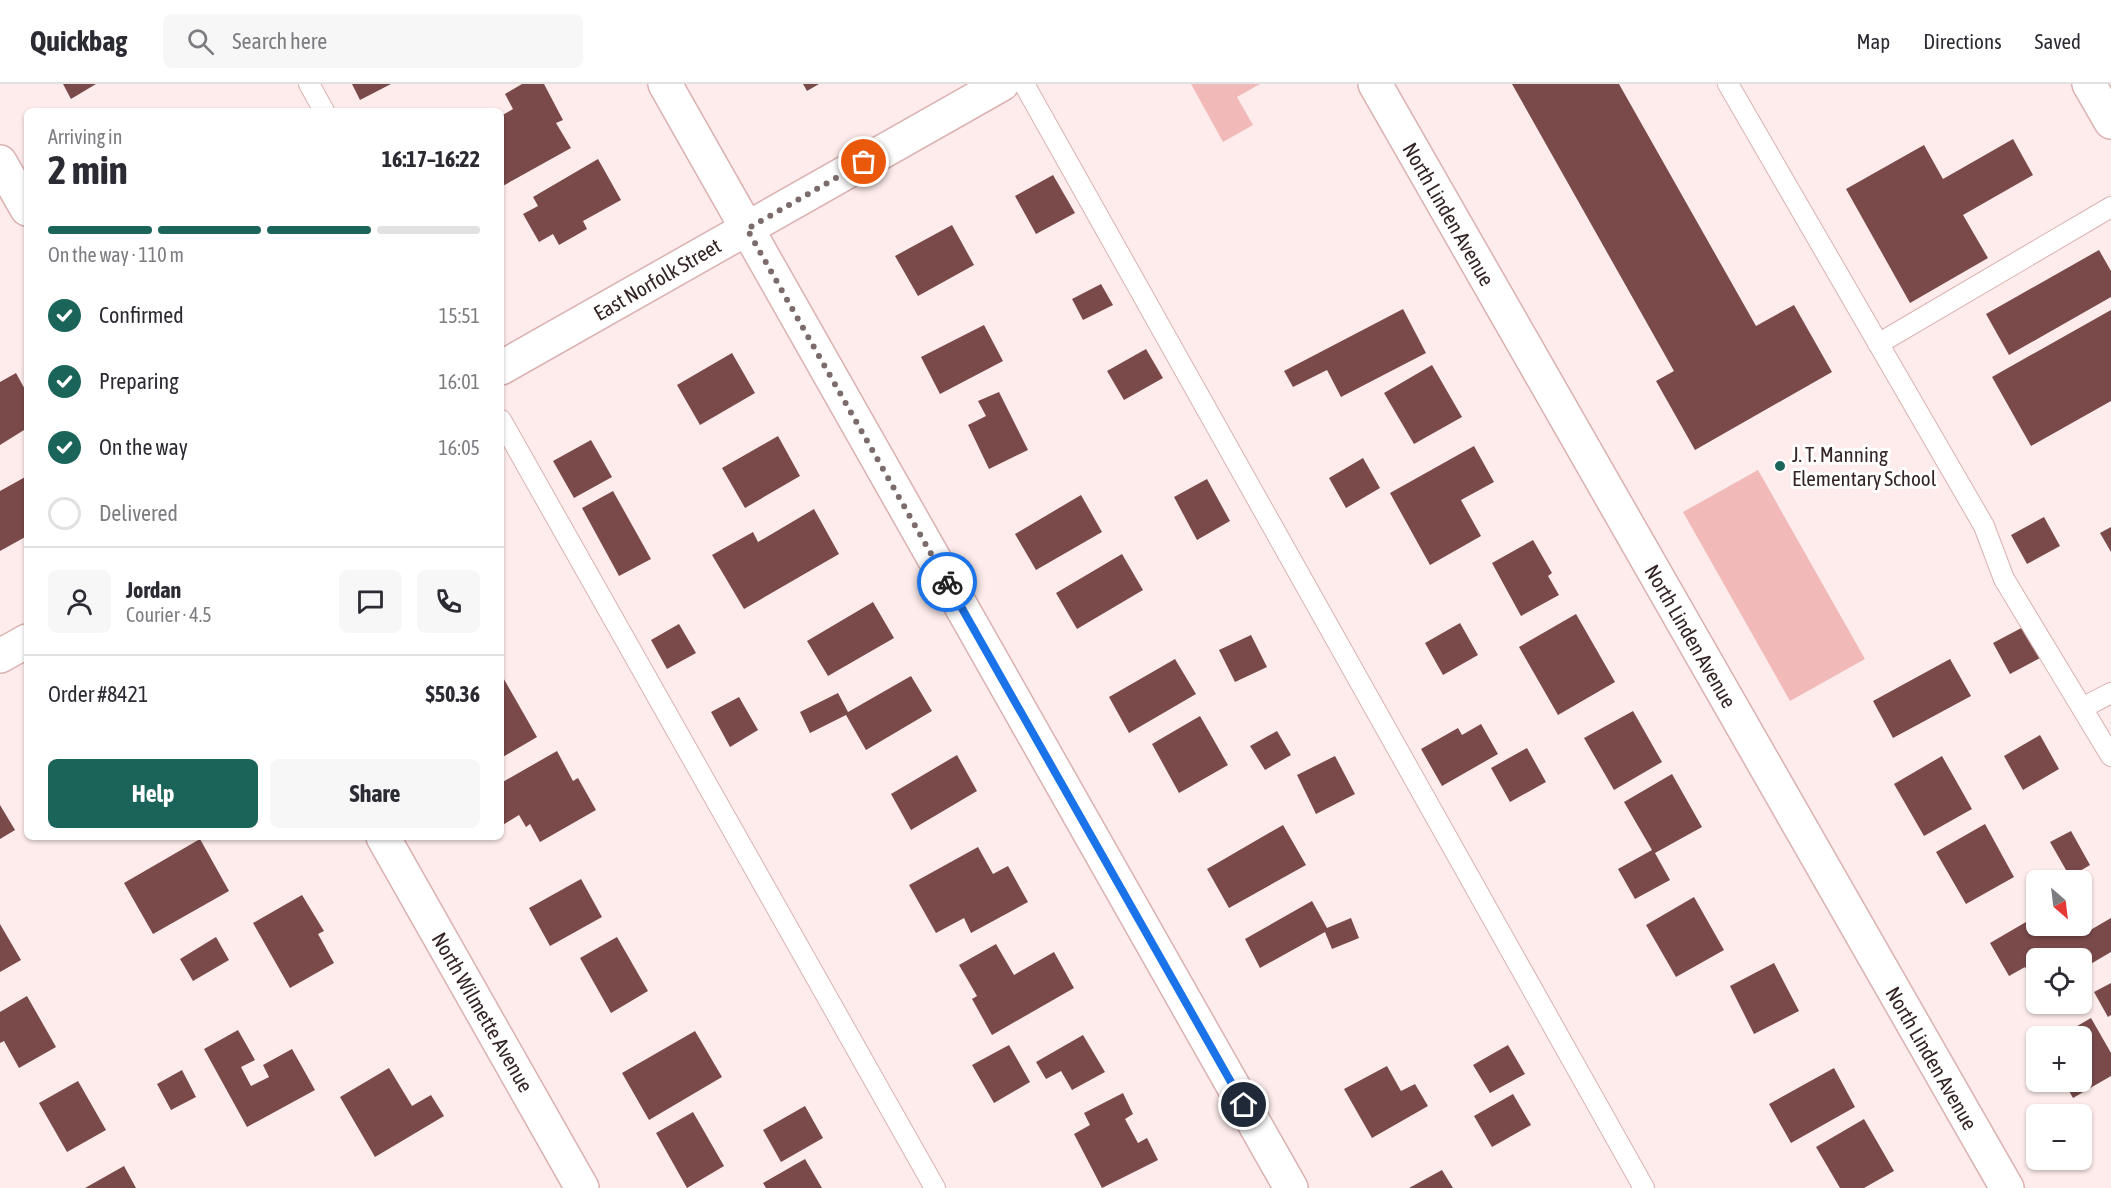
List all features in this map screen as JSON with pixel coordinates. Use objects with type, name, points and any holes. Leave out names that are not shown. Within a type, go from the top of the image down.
[{"type":"street","points":[[664,84],[1292,1188]]},
{"type":"street","name":"East Norfolk Street","points":[[504,366],[1002,84]]},
{"type":"street","name":"North Linden Avenue","points":[[1375,84],[2007,1188]]},
{"type":"street","points":[[2089,84],[2111,122]]},
{"type":"street","points":[[0,162],[24,204]]},
{"type":"street","points":[[0,656],[24,643]]},
{"type":"street","name":"North Wilmette Avenue","points":[[386,840],[582,1188]]},
{"type":"lane","points":[[309,84],[322,108]]},
{"type":"lane","points":[[1024,84],[1644,1188]]},
{"type":"lane","points":[[1728,84],[1984,526],[2004,579],[2111,756]]},
{"type":"lane","points":[[1878,344],[2111,207]]},
{"type":"lane","points":[[504,425],[935,1188]]},
{"type":"lane","points":[[2082,708],[2111,693]]},
{"type":"shaded area","points":[[1191,84],[1260,84],[1237,97],[1253,125],[1223,142]]},
{"type":"shaded area","points":[[1758,470],[1865,659],[1790,701],[1683,512]]},
{"type":"building","points":[[63,84],[96,84],[71,99]]},
{"type":"building","points":[[352,84],[391,84],[360,100]]},
{"type":"building","points":[[522,84],[544,84],[563,120],[556,123],[571,148],[504,185],[504,114],[513,109],[505,94]]},
{"type":"building","points":[[803,84],[819,84],[807,91]]},
{"type":"building","points":[[1512,84],[1619,84],[1756,326],[1794,305],[1832,372],[1695,450],[1656,381],[1674,371]]},
{"type":"building","points":[[2013,139],[2033,175],[1963,215],[1988,258],[1910,303],[1846,189],[1924,145],[1943,179]]},
{"type":"building","points":[[598,159],[621,200],[583,221],[587,229],[559,245],[553,234],[539,242],[523,214],[538,206],[533,197]]},
{"type":"building","points":[[1053,175],[1075,213],[1036,234],[1015,196]]},
{"type":"building","points":[[952,225],[974,265],[918,296],[895,256]]},
{"type":"building","points":[[2099,250],[2111,271],[2111,297],[2009,355],[1986,314]]},
{"type":"building","points":[[1101,284],[1113,305],[1083,320],[1072,299]]},
{"type":"building","points":[[1403,309],[1426,353],[1341,397],[1327,370],[1293,387],[1284,371]]},
{"type":"building","points":[[2111,310],[2111,401],[2031,446],[1992,377]]},
{"type":"building","points":[[984,325],[1003,361],[940,394],[921,357]]},
{"type":"building","points":[[1146,349],[1163,378],[1124,400],[1107,371]]},
{"type":"building","points":[[732,353],[755,393],[700,425],[677,385]]},
{"type":"building","points":[[1432,365],[1462,417],[1414,444],[1384,393]]},
{"type":"building","points":[[16,373],[24,388],[24,430],[0,445],[0,382]]},
{"type":"building","points":[[999,392],[1028,450],[989,469],[968,425],[986,416],[978,401]]},
{"type":"building","points":[[778,436],[800,476],[745,508],[722,468]]},
{"type":"building","points":[[591,440],[612,477],[574,498],[553,461]]},
{"type":"building","points":[[1474,446],[1494,482],[1461,500],[1481,536],[1430,565],[1390,493]]},
{"type":"building","points":[[1363,458],[1380,488],[1346,508],[1329,478]]},
{"type":"building","points":[[24,478],[24,538],[0,551],[0,491]]},
{"type":"building","points":[[1207,479],[1230,521],[1197,540],[1174,497]]},
{"type":"building","points":[[613,491],[651,559],[619,576],[582,508]]},
{"type":"building","points":[[1081,495],[1102,532],[1036,570],[1015,534]]},
{"type":"building","points":[[814,509],[839,554],[744,609],[712,555],[753,532],[758,542]]},
{"type":"building","points":[[2044,517],[2060,546],[2027,564],[2011,535]]},
{"type":"building","points":[[2111,527],[2111,552],[2100,533]]},
{"type":"building","points":[[1533,540],[1552,573],[1548,576],[1559,595],[1521,616],[1492,563]]},
{"type":"building","points":[[1122,554],[1143,590],[1077,629],[1056,593]]},
{"type":"building","points":[[873,602],[894,638],[828,676],[807,641]]},
{"type":"building","points":[[1576,614],[1615,682],[1558,715],[1519,647]]},
{"type":"building","points":[[1460,623],[1478,655],[1443,675],[1425,643]]},
{"type":"building","points":[[679,624],[696,653],[667,669],[651,640]]},
{"type":"building","points":[[2027,625],[2044,656],[2010,674],[1993,643]]},
{"type":"building","points":[[1251,635],[1267,667],[1235,682],[1219,650]]},
{"type":"building","points":[[1175,659],[1196,694],[1129,733],[1109,697]]},
{"type":"building","points":[[1950,659],[1971,696],[1893,738],[1873,701]]},
{"type":"building","points":[[911,676],[932,711],[866,750],[846,715],[810,733],[800,712],[838,693],[848,712]]},
{"type":"building","points":[[504,679],[537,737],[504,756]]},
{"type":"building","points":[[739,697],[758,730],[730,747],[711,712]]},
{"type":"building","points":[[1633,711],[1662,762],[1614,790],[1584,738]]},
{"type":"building","points":[[1200,716],[1228,765],[1179,793],[1152,744]]},
{"type":"building","points":[[1481,724],[1498,754],[1442,786],[1421,749],[1458,728],[1462,735]]},
{"type":"building","points":[[1277,731],[1291,755],[1265,770],[1250,746]]},
{"type":"building","points":[[2040,735],[2059,769],[2023,790],[2004,756]]},
{"type":"building","points":[[1527,748],[1546,782],[1510,802],[1491,768]]},
{"type":"building","points":[[557,751],[573,781],[578,778],[596,810],[540,842],[530,824],[526,827],[519,815],[504,824],[504,781]]},
{"type":"building","points":[[957,755],[977,791],[911,830],[891,794]]},
{"type":"building","points":[[1335,756],[1355,794],[1316,814],[1297,775]]},
{"type":"building","points":[[1942,756],[1972,809],[1924,836],[1894,784]]},
{"type":"building","points":[[1672,774],[1702,827],[1655,853],[1670,880],[1635,899],[1618,869],[1652,850],[1624,802]]},
{"type":"building","points":[[0,805],[15,830],[0,839]]},
{"type":"building","points":[[1985,824],[2014,877],[1966,904],[1936,852]]},
{"type":"building","points":[[1283,825],[1306,865],[1229,908],[1207,869]]},
{"type":"building","points":[[2071,831],[2090,865],[2082,870],[2066,870],[2050,842]]},
{"type":"building","points":[[201,840],[229,891],[153,934],[124,883]]},
{"type":"building","points":[[978,847],[993,874],[1008,866],[1028,902],[971,933],[964,918],[936,933],[909,885]]},
{"type":"building","points":[[581,879],[602,917],[550,946],[529,908]]},
{"type":"building","points":[[302,895],[324,931],[318,934],[334,963],[290,988],[253,923]]},
{"type":"building","points":[[1694,897],[1724,950],[1676,977],[1646,925]]},
{"type":"building","points":[[1312,901],[1327,928],[1351,918],[1359,938],[1332,949],[1325,932],[1260,968],[1245,939]]},
{"type":"building","points":[[2111,918],[2111,952],[2092,963],[2092,948],[2026,948],[2026,969],[2025,967],[2009,976],[1990,943],[2026,922],[2026,936],[2092,936],[2092,929]]},
{"type":"building","points":[[0,924],[21,960],[0,972]]},
{"type":"building","points":[[216,937],[229,960],[193,981],[180,959]]},
{"type":"building","points":[[617,937],[648,991],[611,1013],[580,958]]},
{"type":"building","points":[[996,944],[1014,975],[1054,952],[1074,988],[992,1035],[972,999],[977,996],[959,965]]},
{"type":"building","points":[[1774,963],[1799,1011],[1754,1034],[1730,986]]},
{"type":"building","points":[[2111,983],[2111,1015],[2108,1017],[2094,992]]},
{"type":"building","points":[[27,996],[56,1047],[19,1068],[4,1041],[0,1043],[0,1012]]},
{"type":"building","points":[[2091,1018],[2111,1053],[2111,1076],[2092,1087],[2092,1026],[2077,1026]]},
{"type":"building","points":[[238,1030],[255,1060],[241,1067],[251,1086],[269,1077],[263,1065],[292,1049],[315,1090],[247,1127],[204,1049]]},
{"type":"building","points":[[695,1031],[722,1077],[649,1120],[622,1073]]},
{"type":"building","points":[[1083,1035],[1105,1072],[1072,1090],[1061,1071],[1046,1079],[1036,1062]]},
{"type":"building","points":[[1009,1045],[1030,1082],[994,1103],[972,1065]]},
{"type":"building","points":[[1508,1045],[1525,1074],[1490,1093],[1473,1065]]},
{"type":"building","points":[[1387,1066],[1401,1091],[1415,1084],[1428,1106],[1372,1138],[1344,1089]]},
{"type":"building","points":[[389,1068],[412,1106],[431,1095],[444,1116],[375,1157],[340,1097]]},
{"type":"building","points":[[1834,1068],[1855,1107],[1791,1143],[1769,1104]]},
{"type":"building","points":[[182,1070],[196,1097],[171,1110],[157,1084]]},
{"type":"building","points":[[78,1081],[106,1130],[67,1152],[39,1103]]},
{"type":"building","points":[[2070,1092],[2083,1092],[2073,1098]]},
{"type":"building","points":[[1123,1093],[1133,1114],[1125,1119],[1138,1143],[1147,1138],[1158,1160],[1102,1188],[1074,1134],[1090,1125],[1084,1113]]},
{"type":"building","points":[[1513,1094],[1531,1125],[1492,1147],[1474,1116]]},
{"type":"building","points":[[805,1106],[823,1138],[781,1162],[763,1130]]},
{"type":"building","points":[[693,1112],[724,1166],[687,1188],[656,1133]]},
{"type":"building","points":[[1864,1119],[1894,1171],[1864,1188],[1840,1188],[1816,1147]]},
{"type":"building","points":[[805,1159],[822,1188],[766,1188],[763,1183]]},
{"type":"building","points":[[124,1166],[136,1188],[85,1188]]},
{"type":"building","points":[[1442,1170],[1453,1188],[1409,1188]]},
{"type":"way so far","points":[[864,162],[747,229],[947,582]]},
{"type":"place","name":"J. T. Manning Elementary School","points":[[1780,466]]},
{"type":"route","points":[[947,582],[1244,1105]]}]
